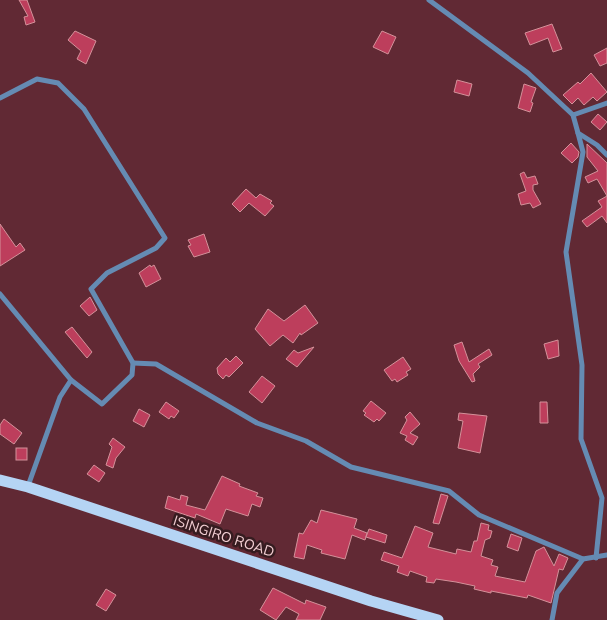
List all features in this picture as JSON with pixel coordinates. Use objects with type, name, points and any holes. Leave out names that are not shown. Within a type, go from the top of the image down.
[{"type":"main road","name":"ISINGIRO ROAD","points":[[0,480],[28,487],[362,598],[438,620]]},
{"type":"street","points":[[428,0],[528,73],[573,115],[583,152],[566,252],[582,365],[580,439],[602,498],[596,558]]},
{"type":"street","points":[[0,98],[37,78],[58,83],[84,109],[166,238],[156,248],[107,273],[91,290],[133,363],[132,375],[102,404],[72,380],[0,294]]},
{"type":"street","points":[[573,115],[607,104]]},
{"type":"street","points":[[578,133],[597,145],[607,155]]},
{"type":"street","points":[[133,363],[156,364],[257,423],[306,441],[351,467],[449,491],[479,515],[583,559],[607,555]]},
{"type":"street","points":[[28,487],[60,398],[72,380]]},
{"type":"street","points":[[552,620],[557,593],[583,559]]},
{"type":"building","points":[[19,0],[27,0],[35,22],[26,25],[24,17],[28,16]]},
{"type":"building","points":[[552,24],[562,49],[553,52],[548,38],[530,45],[525,33]]},
{"type":"building","points":[[75,31],[96,41],[86,64],[77,59],[81,51],[68,40]]},
{"type":"building","points":[[382,31],[396,37],[388,54],[373,47]]},
{"type":"building","points":[[607,48],[607,63],[600,66],[594,55]]},
{"type":"building","points":[[591,73],[607,92],[597,101],[593,97],[584,105],[578,98],[572,104],[563,95],[578,82],[580,84]]},
{"type":"building","points":[[457,80],[472,84],[469,96],[454,92]]},
{"type":"building","points":[[524,84],[536,88],[530,112],[518,108]]},
{"type":"building","points":[[598,114],[607,122],[600,130],[591,122]]},
{"type":"building","points":[[571,143],[579,152],[578,157],[572,163],[561,153]]},
{"type":"building","points":[[587,144],[607,163],[607,196],[597,179],[588,183],[585,177],[598,171],[587,157]]},
{"type":"building","points":[[524,172],[527,178],[535,176],[538,184],[533,185],[533,190],[541,204],[533,208],[530,203],[521,205],[518,194],[526,191],[520,174]]},
{"type":"building","points":[[246,189],[256,198],[260,194],[272,201],[270,203],[274,206],[265,216],[249,203],[240,212],[232,204]]},
{"type":"building","points":[[607,196],[607,223],[602,216],[587,227],[582,221],[602,207],[598,201]]},
{"type":"building","points":[[0,224],[16,247],[20,243],[25,250],[0,266]]},
{"type":"building","points":[[204,234],[210,252],[194,257],[188,246],[191,245],[188,240]]},
{"type":"building","points":[[150,265],[151,267],[154,265],[161,279],[146,287],[139,273]]},
{"type":"building","points":[[90,297],[97,310],[89,316],[80,306]]},
{"type":"building","points":[[305,305],[318,323],[301,335],[300,333],[293,343],[283,335],[270,346],[255,329],[268,309],[284,321]]},
{"type":"building","points":[[72,327],[92,352],[87,358],[65,332]]},
{"type":"building","points":[[558,340],[559,356],[548,359],[544,344]]},
{"type":"building","points":[[462,342],[469,362],[489,349],[492,355],[478,364],[480,367],[473,374],[475,381],[472,382],[459,361],[454,345]]},
{"type":"building","points":[[314,347],[297,367],[286,359],[294,350],[298,353]]},
{"type":"building","points":[[236,356],[243,363],[229,377],[226,375],[223,379],[218,374],[217,368],[226,358],[230,362]]},
{"type":"building","points":[[403,357],[411,369],[406,372],[408,375],[397,382],[395,379],[392,381],[384,370]]},
{"type":"building","points":[[262,376],[275,386],[262,403],[249,392]]},
{"type":"building","points":[[371,401],[386,413],[379,421],[377,419],[374,422],[364,415],[366,413],[363,411]]},
{"type":"building","points":[[166,402],[179,411],[174,418],[171,416],[169,419],[159,412]]},
{"type":"building","points":[[540,402],[547,402],[548,423],[540,423]]},
{"type":"building","points":[[139,409],[150,415],[144,427],[133,421]]},
{"type":"building","points":[[410,412],[420,424],[410,433],[418,437],[413,445],[405,440],[407,436],[400,433],[407,420],[405,417]]},
{"type":"building","points":[[459,413],[487,416],[480,453],[458,448],[463,421],[458,420]]},
{"type":"building","points":[[4,419],[22,433],[14,444],[0,434],[0,425]]},
{"type":"building","points":[[113,438],[125,447],[116,458],[113,468],[106,465],[112,447],[109,444]]},
{"type":"building","points":[[16,448],[27,448],[27,460],[16,460]]},
{"type":"building","points":[[94,465],[105,473],[99,482],[87,474]]},
{"type":"building","points":[[222,476],[240,484],[239,486],[258,493],[256,496],[263,498],[260,507],[252,504],[248,516],[226,509],[220,524],[196,514],[195,518],[165,508],[168,496],[180,500],[181,495],[188,497],[186,505],[205,510]]},
{"type":"building","points":[[441,494],[448,496],[439,524],[433,523]]},
{"type":"building","points":[[321,510],[357,519],[354,528],[367,533],[365,540],[352,535],[345,559],[321,553],[322,550],[307,545],[304,559],[294,557],[299,533],[303,534],[311,520],[317,523]]},
{"type":"building","points":[[481,523],[489,525],[488,530],[492,531],[490,538],[485,540],[481,556],[493,560],[491,565],[498,567],[495,576],[525,582],[536,551],[544,547],[554,566],[559,554],[568,558],[563,570],[559,569],[551,603],[528,595],[527,598],[491,591],[491,593],[474,589],[475,586],[456,582],[436,579],[434,583],[426,582],[427,577],[410,571],[408,576],[397,572],[399,566],[381,560],[384,552],[402,558],[415,526],[433,533],[428,547],[456,554],[457,549],[471,552],[474,541],[477,541]]},
{"type":"building","points":[[369,529],[387,535],[385,543],[366,537]]},
{"type":"building","points":[[511,534],[522,538],[518,551],[507,547]]},
{"type":"building","points":[[273,588],[305,604],[306,600],[326,607],[320,620],[296,620],[299,614],[286,607],[276,620],[260,610]]},
{"type":"building","points":[[106,589],[116,595],[106,611],[96,605]]}]
